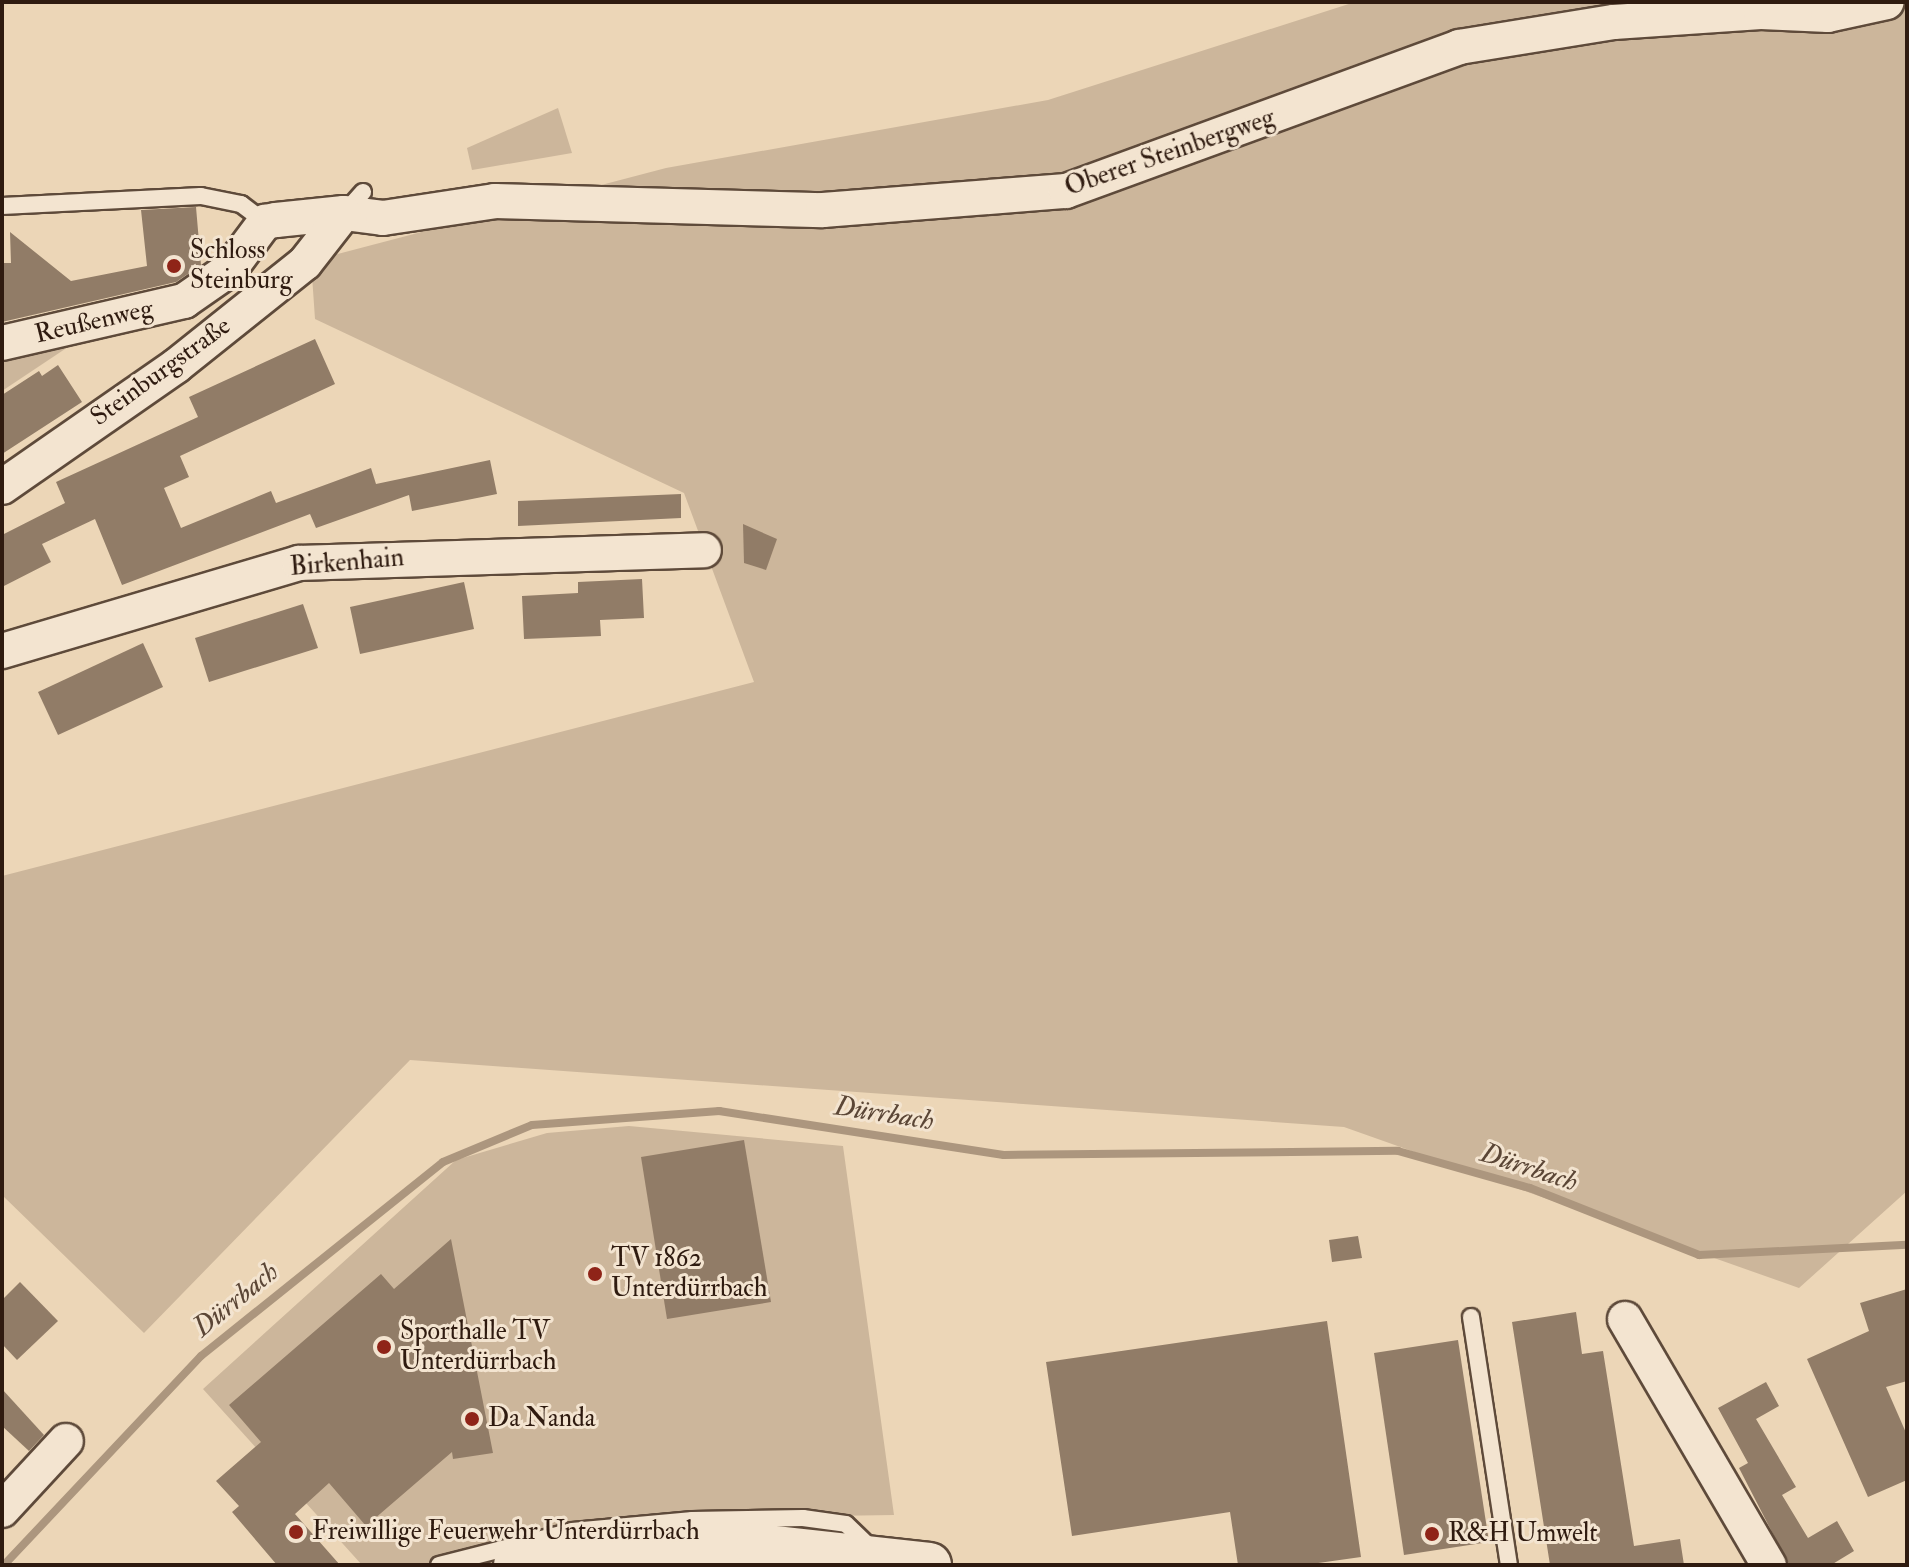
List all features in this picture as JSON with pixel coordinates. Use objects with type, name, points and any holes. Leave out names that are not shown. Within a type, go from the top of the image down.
[{"type":"street","name":"Oberer Steinbergweg","points":[[353,202],[383,218],[495,201],[823,210],[1066,191],[1459,47],[1614,22],[1761,12],[1828,15],[1887,2]]},
{"type":"street","points":[[265,222],[353,202]]},
{"type":"street","name":"Steinburgstraße","points":[[2,487],[176,366],[282,282],[305,263],[353,202]]},
{"type":"street","name":"Reußenweg","points":[[2,343],[184,301],[230,269],[265,222]]},
{"type":"street","name":"Birkenhain","points":[[2,651],[299,563],[704,550]]},
{"type":"street","points":[[1625,1319],[1769,1565]]},
{"type":"street","points":[[2,1510],[66,1441]]},
{"type":"street","points":[[516,1565],[659,1545],[758,1546],[879,1557],[929,1565]]},
{"type":"lane","points":[[2,206],[201,196],[241,204],[265,222]]},
{"type":"lane","points":[[1471,1317],[1509,1565]]},
{"type":"lane","points":[[439,1565],[572,1531],[754,1518],[846,1524],[879,1557]]},
{"type":"shaded area","points":[[1355,2],[1907,2],[1907,1191],[1799,1288],[1344,1127],[410,1060],[144,1333],[2,1195],[2,876],[754,682],[684,493],[315,319],[311,261],[666,168],[1048,100]]},
{"type":"shaded area","points":[[558,108],[572,153],[472,170],[467,148]]},
{"type":"shaded area","points":[[86,335],[2,391],[2,352]]},
{"type":"shaded area","name":"TV 1862 Unterdürrbach","points":[[629,1126],[843,1146],[894,1515],[690,1518],[441,1558],[428,1565],[362,1565],[203,1389],[456,1160],[547,1133]]},
{"type":"building","name":"Schloss Steinburg","points":[[196,207],[201,265],[176,282],[2,322],[2,263],[11,263],[10,232],[71,281],[147,266],[141,210]]},
{"type":"building","points":[[315,339],[335,384],[180,456],[189,477],[164,488],[181,528],[271,491],[276,503],[371,468],[376,484],[490,460],[497,494],[412,511],[409,495],[316,528],[310,514],[122,585],[95,519],[42,544],[51,562],[2,587],[2,535],[65,503],[56,482],[198,417],[189,397]]},
{"type":"building","points":[[58,365],[82,402],[2,454],[2,395],[39,371],[42,376]]},
{"type":"building","points":[[681,494],[681,518],[518,526],[518,501]]},
{"type":"building","points":[[743,524],[777,539],[766,570],[744,563]]},
{"type":"building","points":[[642,579],[644,618],[600,620],[601,636],[524,639],[522,596],[578,593],[578,582]]},
{"type":"building","points":[[464,582],[474,629],[360,654],[350,607]]},
{"type":"building","points":[[303,604],[318,648],[209,682],[195,638]]},
{"type":"building","points":[[143,643],[163,687],[58,735],[38,692]]},
{"type":"building","points":[[744,1140],[771,1302],[667,1319],[641,1157]]},
{"type":"building","points":[[1358,1236],[1362,1258],[1332,1262],[1329,1240]]},
{"type":"building","name":"Sporthalle TV Unterdürrbach","points":[[451,1239],[493,1453],[453,1459],[452,1452],[366,1526],[329,1483],[295,1514],[340,1565],[277,1565],[232,1512],[239,1506],[216,1481],[261,1442],[229,1405],[381,1274],[394,1289]]},
{"type":"building","points":[[20,1282],[58,1321],[17,1360],[2,1344],[2,1300]]},
{"type":"building","points":[[1907,1289],[1907,1381],[1886,1387],[1907,1435],[1907,1480],[1868,1497],[1807,1359],[1869,1331],[1860,1303]]},
{"type":"building","points":[[1576,1312],[1582,1354],[1603,1351],[1634,1546],[1680,1539],[1684,1565],[1550,1565],[1512,1322]]},
{"type":"building","points":[[1327,1321],[1361,1557],[1304,1565],[1238,1565],[1230,1512],[1072,1536],[1046,1362]]},
{"type":"building","points":[[1458,1340],[1489,1542],[1404,1555],[1374,1353]]},
{"type":"building","points":[[1766,1382],[1779,1406],[1756,1419],[1796,1487],[1782,1495],[1808,1538],[1837,1521],[1854,1551],[1831,1565],[1789,1565],[1739,1468],[1748,1463],[1718,1408]]},
{"type":"building","points":[[2,1389],[44,1435],[29,1451],[2,1426]]},
{"type":"waterway","name":"Dürrbach","points":[[4,1565],[201,1356],[443,1162],[532,1125],[719,1111],[1004,1155],[1398,1151],[1530,1188],[1699,1255],[1907,1245]]},
{"type":"place","name":"Schloss Steinburg","points":[[174,266]]},
{"type":"place","name":"TV 1862 Unterdürrbach","points":[[595,1274]]},
{"type":"place","name":"Sporthalle TV Unterdürrbach","points":[[384,1347]]},
{"type":"place","name":"Da Nanda","points":[[472,1419]]},
{"type":"place","name":"Freiwillige Feuerwehr Unterdürrbach","points":[[296,1532]]},
{"type":"place","name":"R&H Umwelt","points":[[1432,1534]]}]
